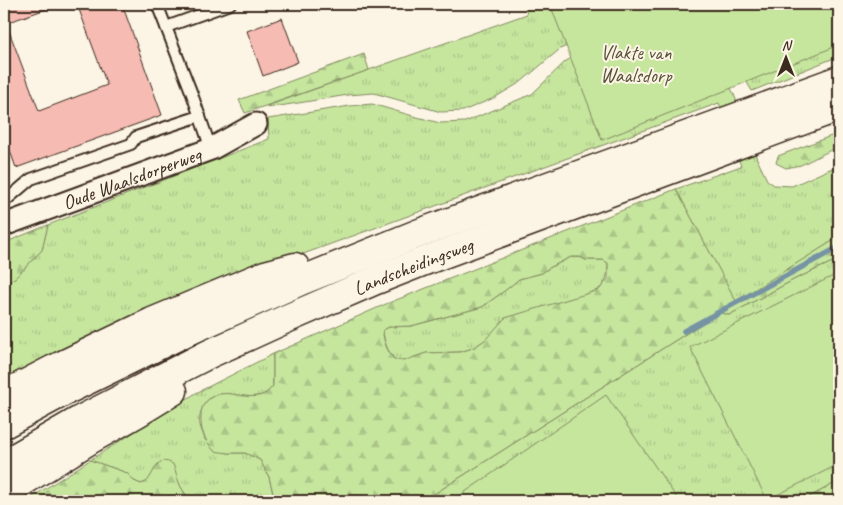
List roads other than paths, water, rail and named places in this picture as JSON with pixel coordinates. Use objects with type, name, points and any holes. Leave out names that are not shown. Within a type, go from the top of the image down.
[{"type":"main road","name":"Landscheidingsweg","points":[[4,424],[63,392],[186,332],[352,260],[417,234],[839,80]]},
{"type":"main road","name":"Landscheidingsweg","points":[[4,464],[80,420],[209,354],[376,280],[839,107]]},
{"type":"main road","points":[[4,395],[152,322],[265,275],[417,234]]},
{"type":"main road","points":[[4,493],[137,413],[286,319]]},
{"type":"main road","points":[[28,450],[82,384]]},
{"type":"street","name":"Oude Waalsdorperweg","points":[[4,225],[211,149],[256,124]]},
{"type":"lane","points":[[157,4],[211,149]]},
{"type":"lane","points":[[166,27],[230,4]]},
{"type":"lane","points":[[4,202],[31,179],[131,144],[136,137],[200,116]]},
{"type":"waterway","points":[[684,331],[839,247]]},
{"type":"park label","name":"Vlakte van Waalsdorp","points":[[636,64]]}]
